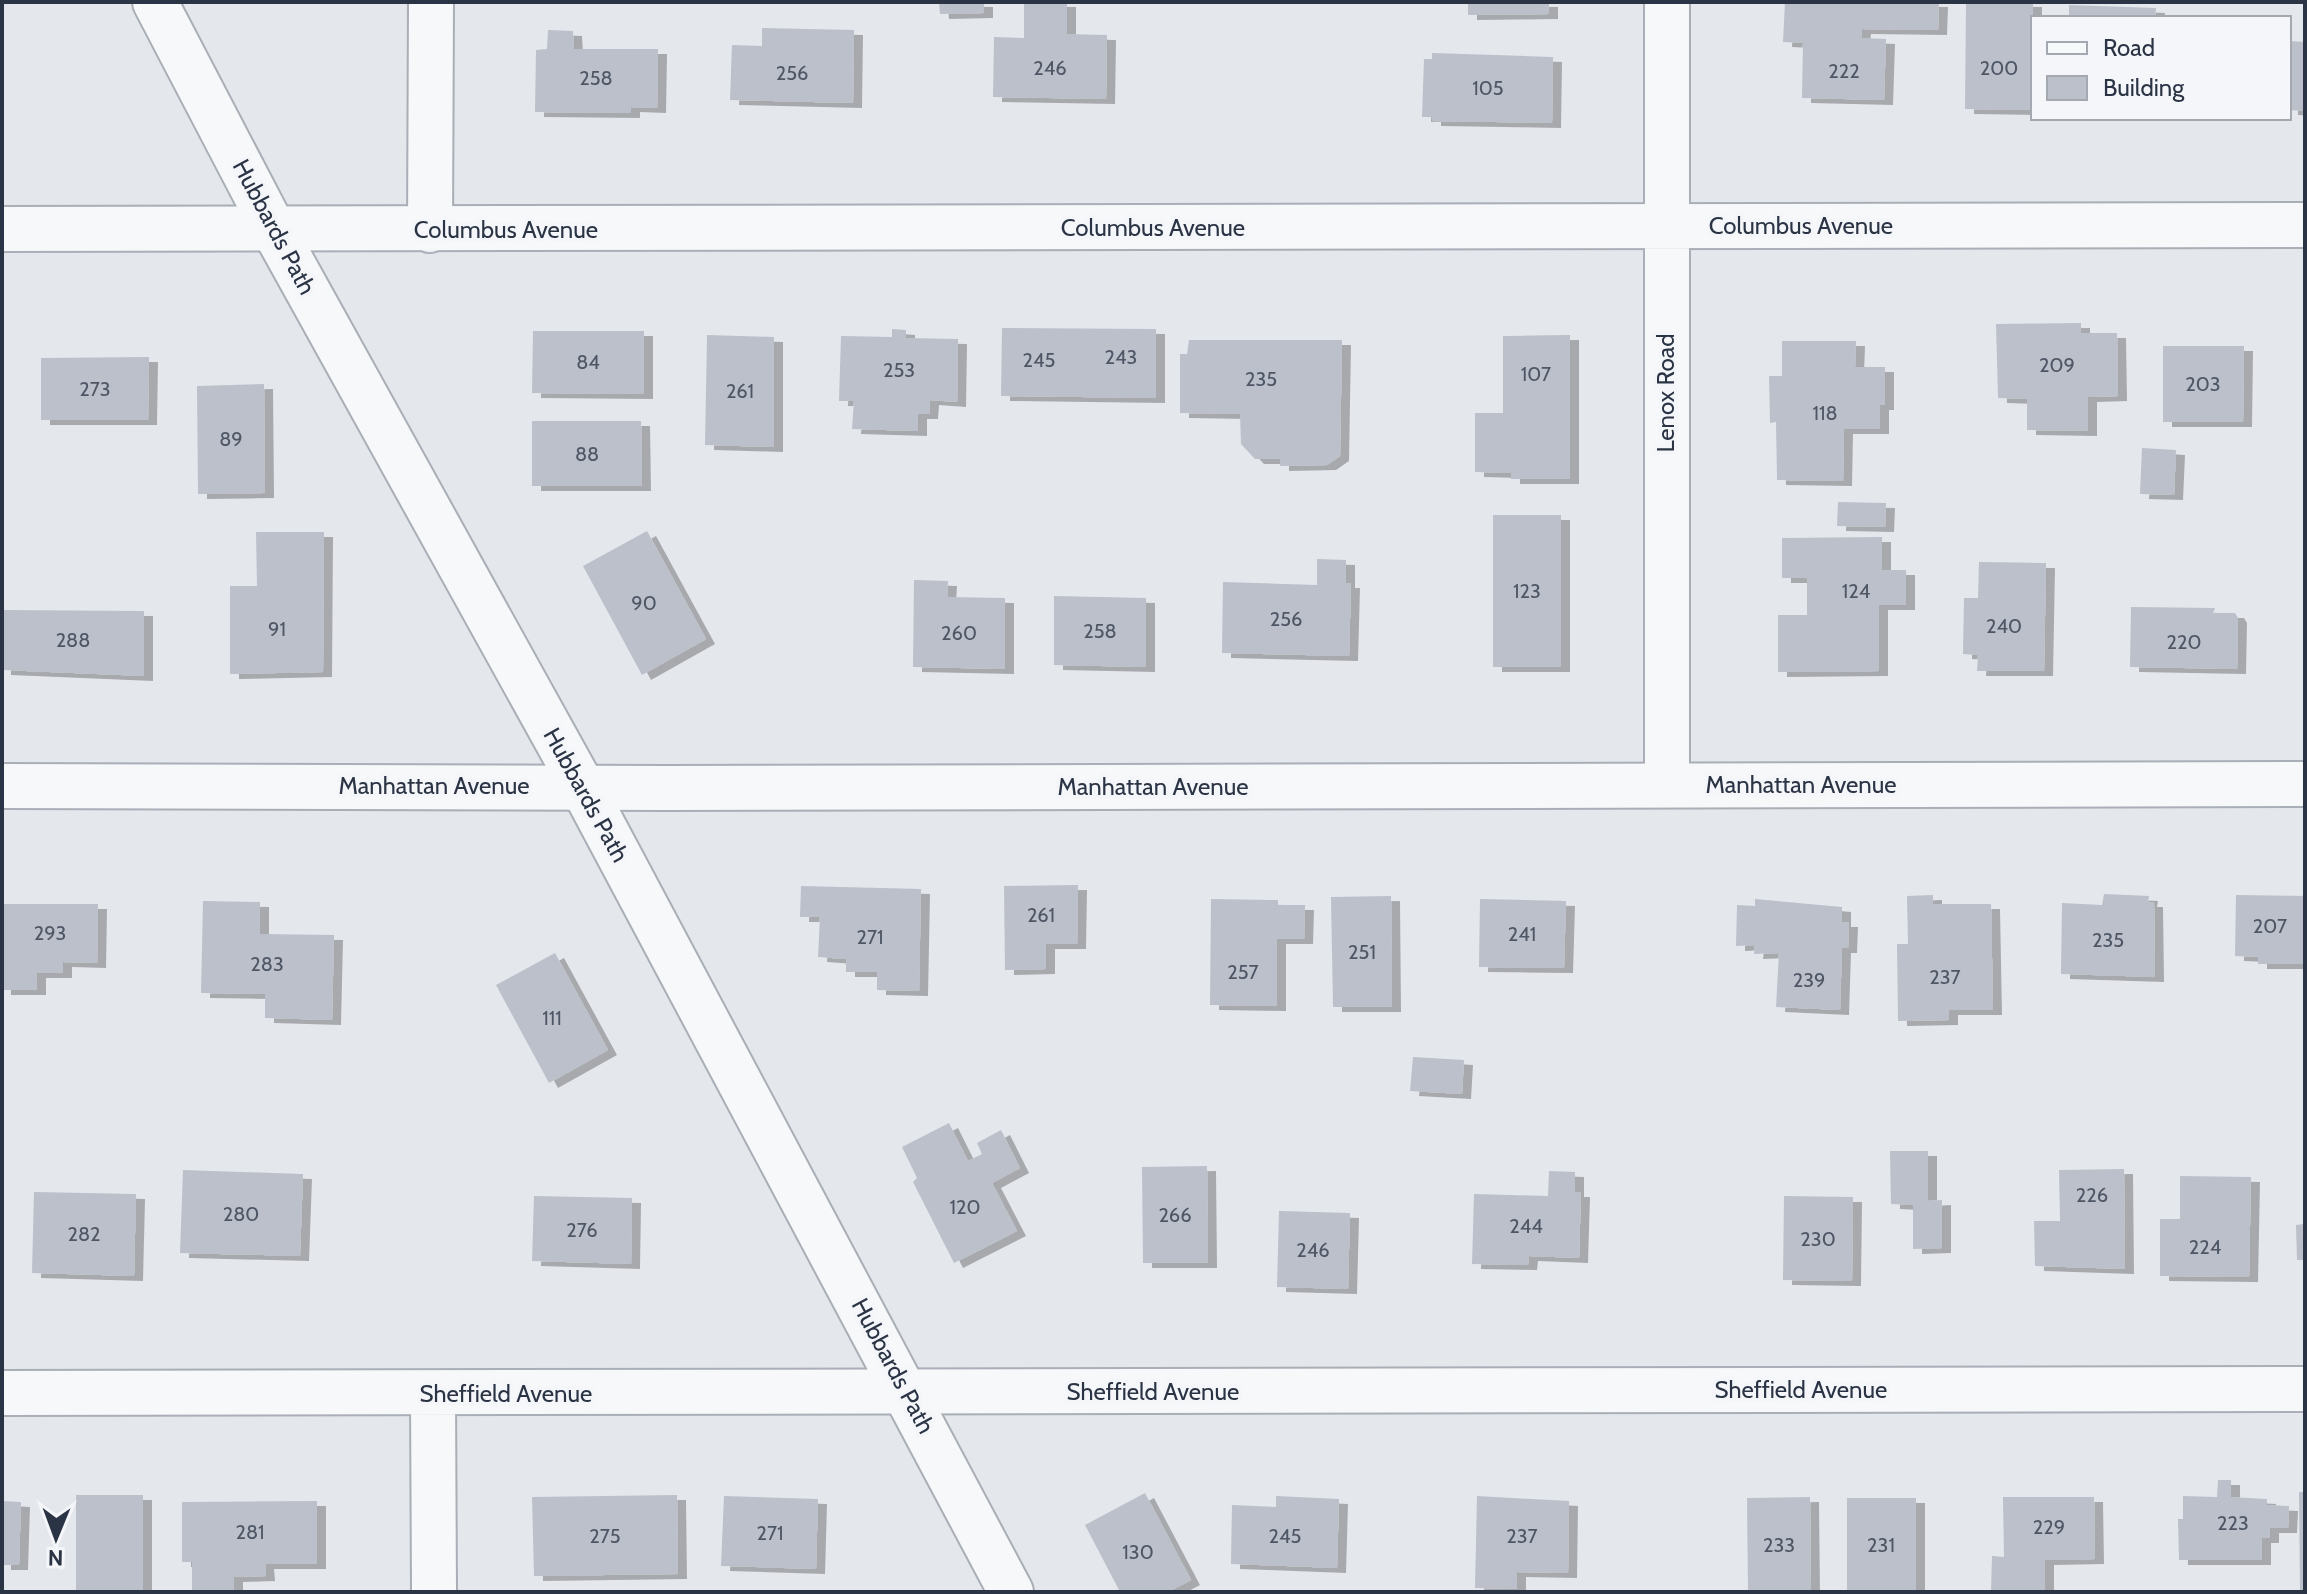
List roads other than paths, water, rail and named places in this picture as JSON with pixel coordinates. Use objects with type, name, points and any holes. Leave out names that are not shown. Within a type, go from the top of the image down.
[{"type":"street","name":"Hubbards Path","points":[[155,2],[274,230],[582,786],[1011,1592]]},
{"type":"street","points":[[430,230],[431,2]]},
{"type":"street","name":"Lenox Road","points":[[1667,2],[1667,785]]},
{"type":"street","name":"Columbus Avenue","points":[[2,229],[2305,225]]},
{"type":"street","name":"Manhattan Avenue","points":[[2,786],[2305,784]]},
{"type":"street","name":"Sheffield Avenue","points":[[2,1393],[433,1395],[2305,1389]]},
{"type":"street","points":[[433,1395],[434,1592]]}]
